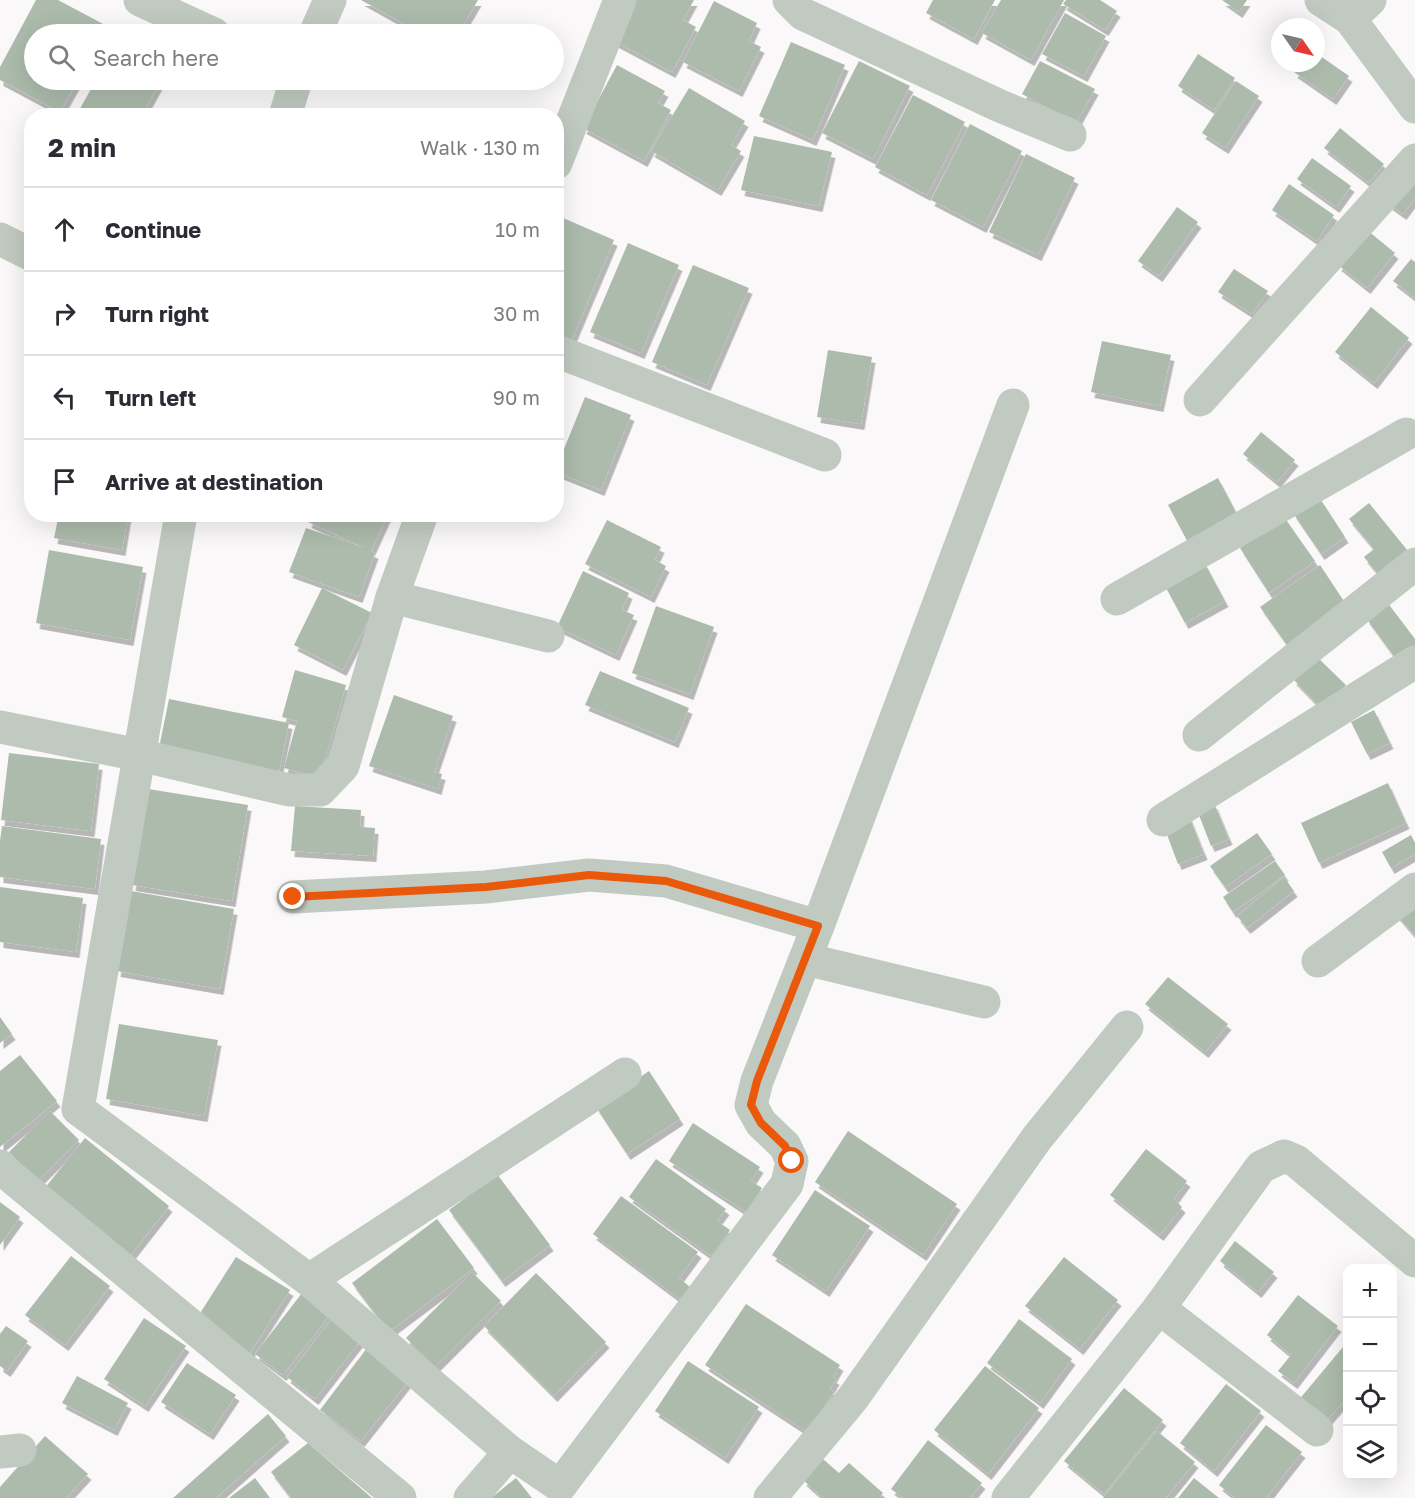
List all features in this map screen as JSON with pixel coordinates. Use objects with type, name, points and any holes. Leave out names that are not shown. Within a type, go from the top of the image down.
[{"type":"street","points":[[140,0],[192,24]]},
{"type":"street","points":[[319,24],[330,0]]},
{"type":"street","points":[[564,143],[620,0]]},
{"type":"street","points":[[789,0],[803,14],[1000,106],[1070,135]]},
{"type":"street","points":[[1321,0],[1360,10],[1415,107]]},
{"type":"street","points":[[287,108],[293,90]]},
{"type":"street","points":[[1200,400],[1415,160]]},
{"type":"street","points":[[0,239],[24,251]]},
{"type":"street","points":[[564,354],[825,455]]},
{"type":"street","points":[[180,522],[78,1109],[309,1280],[510,1452],[565,1492],[787,1184],[792,1161],[785,1146],[761,1123],[751,1105],[757,1081],[818,926],[1013,405]]},
{"type":"street","points":[[1117,599],[1412,435]]},
{"type":"street","points":[[0,727],[139,755],[289,790],[320,790],[343,766],[392,597],[419,522]]},
{"type":"street","points":[[1199,735],[1415,564]]},
{"type":"street","points":[[392,597],[548,636]]},
{"type":"street","points":[[1162,820],[1415,662]]},
{"type":"street","points":[[293,897],[486,887],[589,875],[666,881],[818,926]]},
{"type":"street","points":[[1318,961],[1415,889]]},
{"type":"street","points":[[805,959],[984,1002]]},
{"type":"street","points":[[770,1498],[854,1398],[1037,1138],[1127,1027]]},
{"type":"street","points":[[309,1280],[625,1074]]},
{"type":"street","points":[[1021,1494],[1260,1167],[1284,1156],[1296,1161],[1415,1261]]},
{"type":"street","points":[[1,1171],[400,1498]]},
{"type":"street","points":[[1159,1308],[1317,1430]]},
{"type":"street","points":[[470,1498],[510,1452]]},
{"type":"building","points":[[36,0],[58,0],[103,24],[24,24],[24,90],[72,90],[62,108],[52,108],[0,80],[0,67]]},
{"type":"building","points":[[361,0],[478,0],[464,24],[404,24]]},
{"type":"building","points":[[628,0],[694,0],[683,20],[696,27],[672,72],[608,38]]},
{"type":"building","points":[[933,0],[995,0],[974,39],[926,13]]},
{"type":"building","points":[[1001,0],[1064,0],[1031,60],[982,33]]},
{"type":"building","points":[[1066,0],[1100,0],[1117,11],[1105,30],[1063,4]]},
{"type":"building","points":[[1222,0],[1247,0],[1239,12]]},
{"type":"building","points":[[714,1],[757,23],[749,41],[761,47],[739,91],[683,62]]},
{"type":"building","points":[[1065,13],[1106,36],[1084,76],[1042,54]]},
{"type":"building","points":[[791,42],[845,65],[813,140],[759,116]]},
{"type":"building","points":[[1198,54],[1235,78],[1214,110],[1178,86]]},
{"type":"building","points":[[1325,59],[1349,76],[1333,99],[1294,72],[1325,72]]},
{"type":"building","points":[[859,61],[910,86],[873,159],[822,133]]},
{"type":"building","points":[[1040,61],[1095,89],[1076,123],[1022,94]]},
{"type":"building","points":[[617,65],[665,91],[658,103],[671,110],[644,161],[583,128]]},
{"type":"building","points":[[1236,81],[1259,96],[1225,148],[1202,133]]},
{"type":"building","points":[[689,88],[745,121],[731,145],[741,151],[718,190],[651,151]]},
{"type":"building","points":[[90,90],[155,90],[145,108],[80,108]]},
{"type":"building","points":[[913,95],[965,122],[927,195],[875,167]]},
{"type":"building","points":[[970,124],[1022,151],[983,227],[931,200]]},
{"type":"building","points":[[1340,128],[1384,164],[1369,183],[1324,148]]},
{"type":"building","points":[[754,136],[832,152],[819,206],[741,190]]},
{"type":"building","points":[[1026,154],[1075,178],[1038,255],[989,232]]},
{"type":"building","points":[[1312,158],[1351,186],[1336,207],[1297,179]]},
{"type":"building","points":[[1415,167],[1415,198],[1403,214],[1389,204]]},
{"type":"building","points":[[1289,184],[1334,215],[1317,241],[1272,210]]},
{"type":"building","points":[[1177,207],[1198,222],[1159,276],[1138,261]]},
{"type":"building","points":[[564,218],[614,240],[570,344],[564,341]]},
{"type":"building","points":[[1367,230],[1395,253],[1367,288],[1338,265]]},
{"type":"building","points":[[628,243],[679,265],[641,353],[590,332]]},
{"type":"building","points":[[1411,259],[1415,262],[1415,298],[1393,281]]},
{"type":"building","points":[[693,265],[749,288],[707,385],[652,362]]},
{"type":"building","points":[[1234,269],[1268,291],[1252,314],[1218,292]]},
{"type":"building","points":[[1371,307],[1409,338],[1374,383],[1335,352]]},
{"type":"building","points":[[1102,341],[1171,355],[1160,406],[1091,392]]},
{"type":"building","points":[[828,350],[872,357],[861,424],[817,417]]},
{"type":"building","points":[[585,397],[631,415],[601,490],[564,475],[564,449]]},
{"type":"building","points":[[1261,432],[1295,460],[1277,482],[1243,454]]},
{"type":"building","points":[[1218,478],[1240,520],[1190,546],[1168,505]]},
{"type":"building","points":[[1319,497],[1345,537],[1321,554],[1293,513]]},
{"type":"building","points":[[1369,503],[1412,556],[1383,580],[1364,557],[1374,549],[1349,519]]},
{"type":"building","points":[[1284,517],[1315,561],[1269,593],[1240,548]]},
{"type":"building","points":[[607,520],[661,547],[655,560],[666,566],[651,597],[585,564]]},
{"type":"building","points":[[57,522],[127,522],[122,550],[54,538]]},
{"type":"building","points":[[308,522],[384,522],[371,551],[375,553],[359,597],[289,572],[306,528],[365,548]]},
{"type":"building","points":[[49,550],[143,567],[130,640],[36,623]]},
{"type":"building","points":[[1204,562],[1225,601],[1185,623],[1164,584]]},
{"type":"building","points":[[1320,565],[1349,609],[1290,649],[1260,607]]},
{"type":"building","points":[[583,571],[629,593],[622,610],[634,615],[616,655],[557,627]]},
{"type":"building","points":[[322,588],[372,613],[343,670],[294,645]]},
{"type":"building","points":[[1387,602],[1415,639],[1415,645],[1396,659],[1366,618]]},
{"type":"building","points":[[656,606],[714,627],[690,694],[632,673]]},
{"type":"building","points":[[1316,656],[1346,685],[1322,709],[1293,679]]},
{"type":"building","points":[[295,670],[346,685],[320,778],[284,768],[297,721],[282,717]]},
{"type":"building","points":[[600,671],[689,708],[675,742],[585,705]]},
{"type":"building","points":[[394,695],[453,716],[434,772],[442,774],[438,789],[369,766]]},
{"type":"building","points":[[169,699],[289,723],[279,772],[159,748]]},
{"type":"building","points":[[1374,710],[1390,743],[1367,754],[1351,722]]},
{"type":"building","points":[[9,753],[99,764],[91,831],[1,820]]},
{"type":"building","points":[[1388,783],[1406,823],[1319,863],[1301,823]]},
{"type":"building","points":[[148,789],[248,805],[232,901],[132,885]]},
{"type":"building","points":[[1214,803],[1229,839],[1211,846],[1197,810]]},
{"type":"building","points":[[295,806],[361,810],[360,827],[375,828],[373,856],[291,851]]},
{"type":"building","points":[[1188,814],[1204,854],[1178,864],[1163,824]]},
{"type":"building","points":[[2,826],[101,839],[95,889],[0,877]]},
{"type":"building","points":[[1257,833],[1272,854],[1225,887],[1210,866]]},
{"type":"building","points":[[1411,835],[1415,843],[1415,854],[1391,868],[1382,852]]},
{"type":"building","points":[[1275,861],[1285,875],[1233,912],[1223,897]]},
{"type":"building","points":[[1284,877],[1294,891],[1247,928],[1237,916]]},
{"type":"building","points":[[0,887],[83,898],[76,952],[0,942]]},
{"type":"building","points":[[131,891],[234,909],[220,989],[117,971]]},
{"type":"building","points":[[1415,896],[1415,936],[1395,913]]},
{"type":"building","points":[[1168,977],[1228,1024],[1205,1052],[1145,1004]]},
{"type":"building","points":[[0,1017],[12,1034],[0,1043]]},
{"type":"building","points":[[119,1024],[218,1040],[204,1116],[106,1099]]},
{"type":"building","points":[[20,1055],[57,1101],[0,1147],[0,1071]]},
{"type":"building","points":[[649,1071],[680,1119],[627,1154],[596,1107]]},
{"type":"building","points":[[50,1111],[79,1140],[38,1181],[9,1152]]},
{"type":"building","points":[[693,1123],[760,1167],[751,1181],[762,1188],[746,1212],[669,1161]]},
{"type":"building","points":[[848,1131],[957,1204],[923,1255],[815,1182]]},
{"type":"building","points":[[85,1138],[169,1206],[126,1261],[40,1194]]},
{"type":"building","points":[[1146,1149],[1187,1181],[1174,1199],[1182,1207],[1160,1235],[1110,1195]]},
{"type":"building","points":[[656,1159],[726,1209],[717,1221],[730,1230],[711,1256],[629,1197]]},
{"type":"building","points":[[497,1174],[550,1245],[502,1281],[449,1210]]},
{"type":"building","points":[[815,1190],[870,1226],[826,1291],[772,1255]]},
{"type":"building","points":[[621,1196],[698,1252],[679,1278],[690,1287],[681,1300],[593,1234]]},
{"type":"building","points":[[0,1202],[20,1217],[0,1245]]},
{"type":"building","points":[[437,1219],[474,1268],[389,1332],[352,1283]]},
{"type":"building","points":[[1235,1241],[1274,1272],[1258,1292],[1220,1261]]},
{"type":"building","points":[[71,1256],[110,1286],[65,1345],[25,1315]]},
{"type":"building","points":[[236,1257],[290,1290],[250,1353],[197,1318]]},
{"type":"building","points":[[1064,1257],[1118,1300],[1080,1349],[1025,1306]]},
{"type":"building","points":[[472,1272],[501,1301],[435,1367],[406,1338]]},
{"type":"building","points":[[536,1273],[606,1342],[554,1396],[484,1326]]},
{"type":"building","points":[[302,1293],[330,1315],[283,1375],[255,1354]]},
{"type":"building","points":[[1298,1295],[1338,1326],[1294,1383],[1278,1371],[1291,1355],[1267,1335]]},
{"type":"building","points":[[746,1304],[840,1365],[833,1377],[836,1379],[830,1389],[834,1392],[807,1432],[705,1365]]},
{"type":"building","points":[[334,1316],[362,1338],[315,1399],[287,1377]]},
{"type":"building","points":[[144,1318],[186,1346],[145,1406],[104,1379]]},
{"type":"building","points":[[1019,1319],[1072,1359],[1040,1403],[987,1363]]},
{"type":"building","points":[[6,1326],[28,1341],[7,1371],[0,1366],[0,1334]]},
{"type":"building","points":[[1343,1347],[1343,1402],[1324,1424],[1297,1402]]},
{"type":"building","points":[[367,1348],[409,1380],[361,1441],[320,1410]]},
{"type":"building","points":[[688,1361],[759,1407],[725,1458],[655,1411]]},
{"type":"building","points":[[187,1363],[236,1395],[210,1434],[161,1402]]},
{"type":"building","points":[[985,1366],[1039,1408],[988,1474],[934,1430]]},
{"type":"building","points":[[77,1376],[128,1403],[114,1430],[62,1403]]},
{"type":"building","points":[[1226,1384],[1261,1411],[1214,1471],[1180,1443]]},
{"type":"building","points":[[1124,1388],[1163,1420],[1104,1494],[1064,1461]]},
{"type":"building","points":[[268,1414],[286,1436],[216,1498],[173,1498]]},
{"type":"building","points":[[1266,1425],[1302,1452],[1266,1498],[1235,1498],[1219,1485]]},
{"type":"building","points":[[1157,1431],[1195,1462],[1166,1498],[1103,1498]]},
{"type":"building","points":[[45,1436],[88,1474],[66,1498],[0,1498],[0,1487]]},
{"type":"building","points":[[928,1440],[982,1483],[970,1498],[903,1498],[891,1489]]},
{"type":"building","points":[[308,1443],[372,1498],[291,1498],[271,1472]]},
{"type":"building","points":[[823,1459],[839,1473],[849,1463],[883,1493],[879,1498],[823,1498],[803,1480]]},
{"type":"building","points":[[255,1478],[270,1498],[229,1498]]},
{"type":"building","points":[[516,1478],[532,1498],[491,1498]]},
{"type":"building","points":[[1194,1478],[1219,1498],[1178,1498]]},
{"type":"route","points":[[293,897],[486,887],[589,875],[666,881],[818,926],[757,1081],[751,1105],[761,1123],[785,1146],[792,1161]]}]
